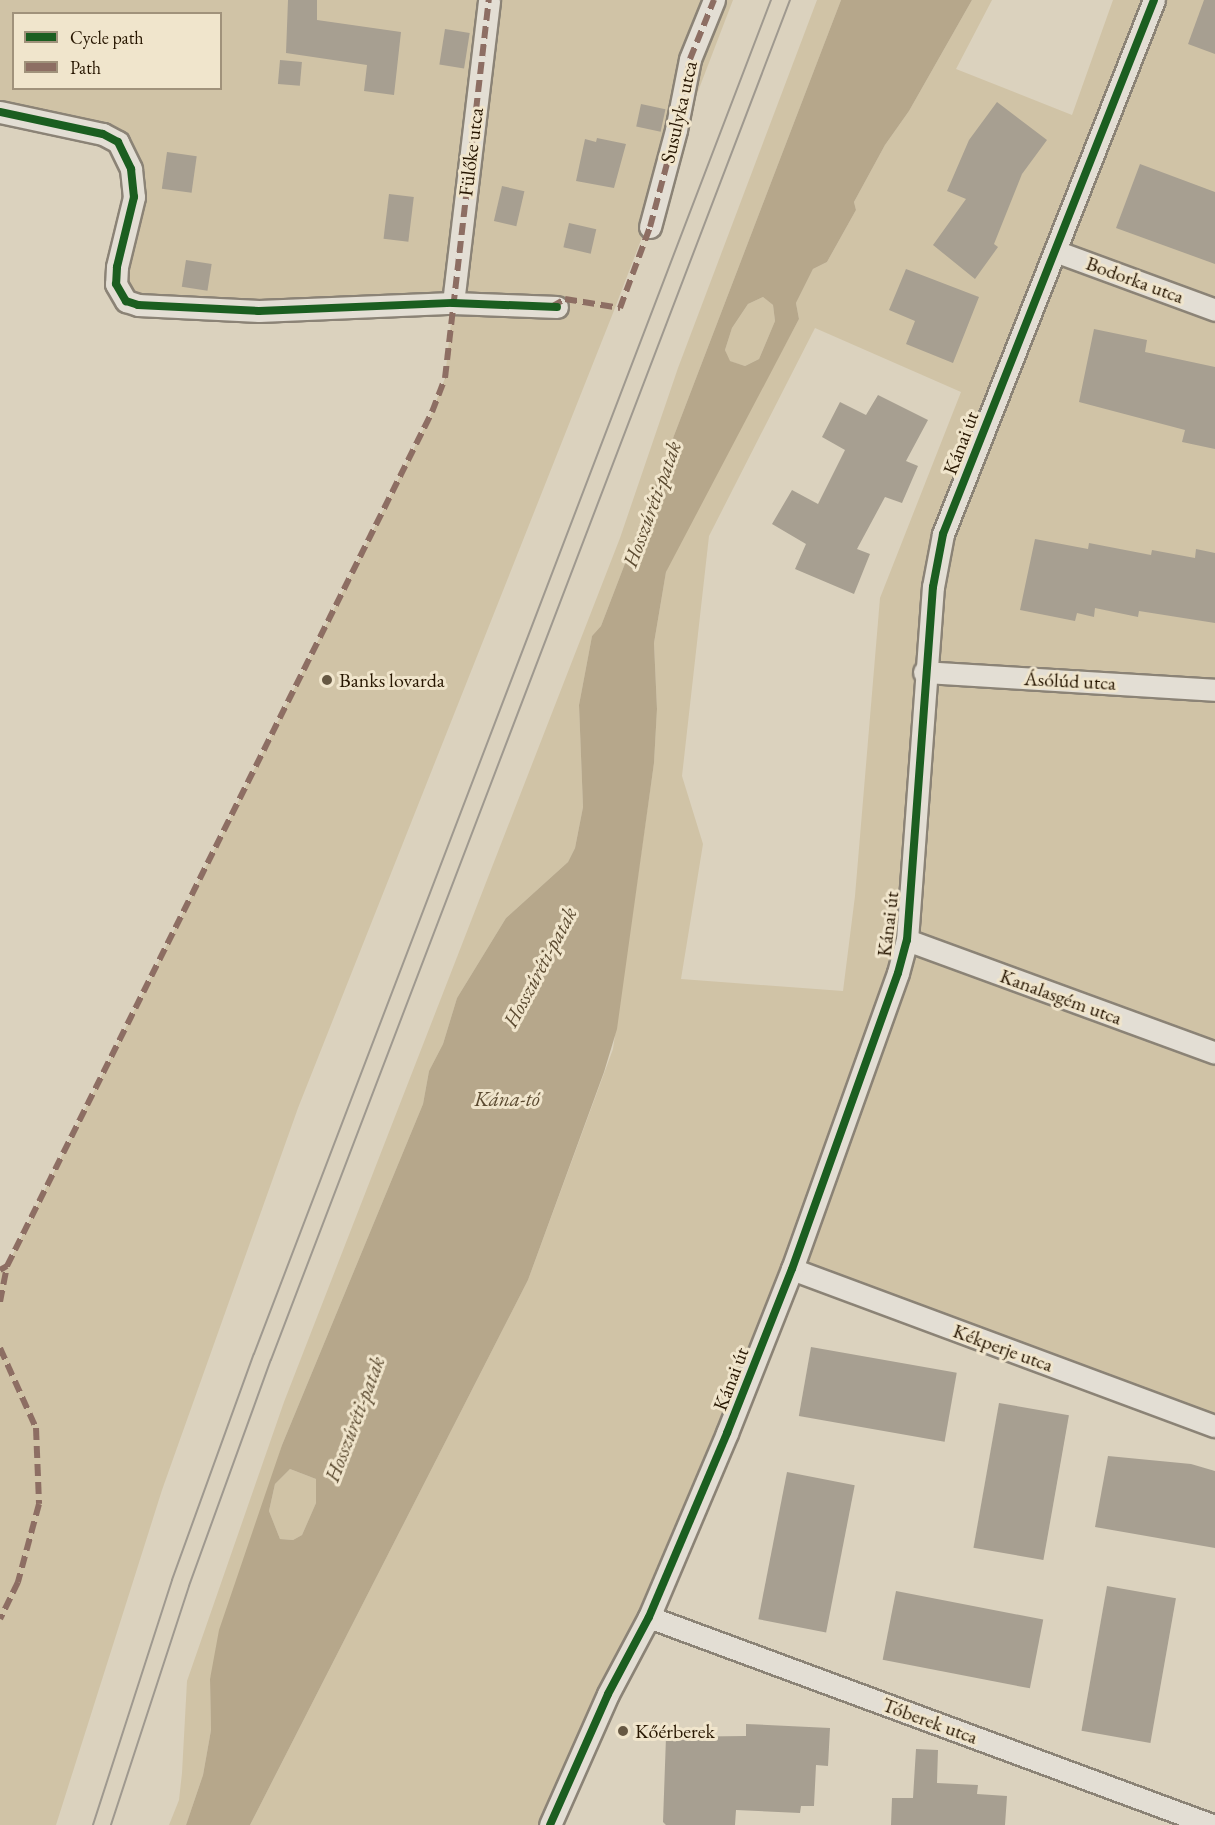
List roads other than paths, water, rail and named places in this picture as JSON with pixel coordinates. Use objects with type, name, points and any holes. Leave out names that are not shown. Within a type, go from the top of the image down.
[{"type":"street","name":"Fülőke utca","points":[[453,303],[489,0]]},
{"type":"street","name":"Susulyka utca","points":[[650,227],[690,59],[714,0]]},
{"type":"street","name":"Kánai út","points":[[550,1825],[608,1695],[649,1617],[792,1269],[879,1029],[906,940],[924,672],[933,587],[943,534],[1154,0]]},
{"type":"street","points":[[0,112],[103,135],[118,142],[131,169],[134,197],[117,267],[116,284],[126,301],[138,305],[259,311],[453,303],[556,307]]},
{"type":"street","name":"Bodorka utca","points":[[1055,251],[1215,310]]},
{"type":"street","name":"Ásólúd utca","points":[[924,672],[1215,690]]},
{"type":"street","name":"Kanalasgém utca","points":[[906,940],[1215,1053]]},
{"type":"street","name":"Kékperje utca","points":[[792,1269],[1215,1426]]},
{"type":"street","name":"Tóberek utca","points":[[649,1617],[1212,1825]]},
{"type":"water","name":"Kána-tó","points":[[841,0],[972,0],[909,111],[885,145],[854,202],[856,210],[827,262],[813,269],[796,303],[799,319],[666,572],[654,643],[657,709],[654,763],[617,1029],[604,1072],[528,1280],[250,1825],[186,1825],[203,1775],[211,1730],[210,1679],[219,1630],[282,1445],[423,1104],[429,1071],[443,1044],[457,998],[506,918],[568,862],[575,848],[583,807],[579,705],[592,636],[601,626]],"holes":[[[763,297],[773,305],[775,321],[759,359],[745,366],[730,361],[725,350],[732,328],[748,304]],[[290,1469],[316,1479],[316,1503],[302,1535],[293,1540],[280,1539],[269,1511],[275,1484]]]},
{"type":"tram line","points":[[93,1825],[172,1580],[254,1354],[771,0]]},
{"type":"tram line","points":[[111,1825],[189,1586],[271,1360],[790,0]]},
{"type":"place","name":"Banks lovarda","points":[[327,680]]},
{"type":"place","name":"Kőérberek","points":[[623,1731]]},
{"type":"water label","name":"Hosszúréti-patak","points":[[652,504]]},
{"type":"water label","name":"Hosszúréti-patak","points":[[540,967]]},
{"type":"water label","name":"Hosszúréti-patak","points":[[355,1419]]}]
